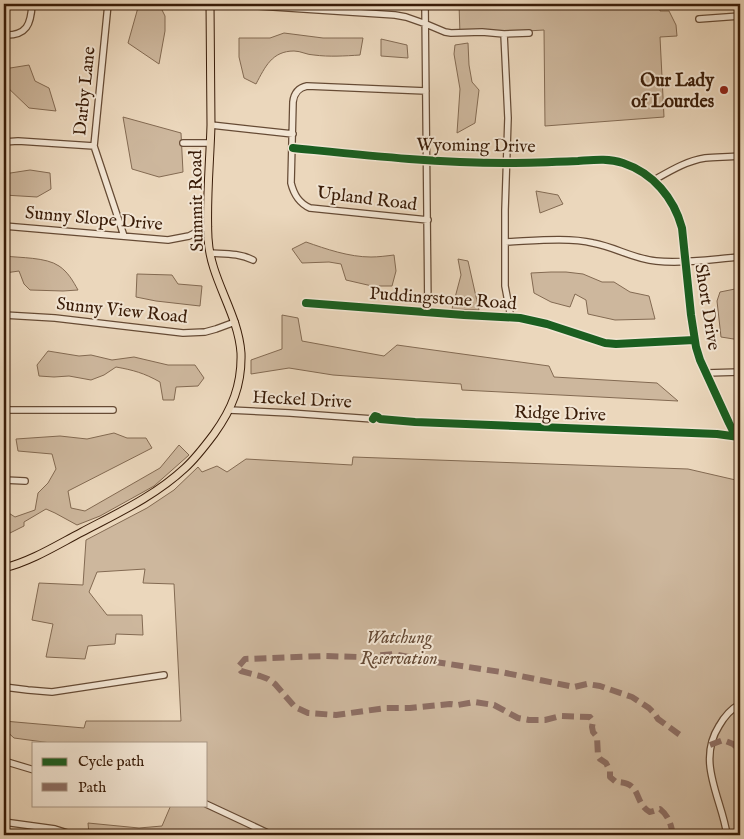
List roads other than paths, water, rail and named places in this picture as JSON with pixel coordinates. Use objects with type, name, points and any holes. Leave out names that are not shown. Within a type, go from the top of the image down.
[{"type":"main road","name":"Summit Road","points":[[4,568],[40,554],[136,504],[158,490],[195,458],[230,410],[235,398],[241,369],[239,338],[235,322],[213,267],[208,226],[211,125],[210,4]]},
{"type":"street","points":[[4,35],[19,33],[26,28],[31,20],[32,4]]},
{"type":"street","name":"Darby Lane","points":[[108,4],[94,146],[124,236]]},
{"type":"street","points":[[226,4],[395,15],[452,33],[529,33]]},
{"type":"street","points":[[425,4],[428,312]]},
{"type":"street","points":[[699,19],[740,16]]},
{"type":"street","points":[[504,34],[508,118],[505,286],[511,318]]},
{"type":"street","name":"Upland Road","points":[[426,91],[312,86],[304,87],[297,91],[293,99],[291,183],[296,197],[305,205],[316,209],[428,220]]},
{"type":"street","points":[[211,125],[293,134]]},
{"type":"street","points":[[4,142],[18,141],[94,146]]},
{"type":"street","points":[[183,143],[210,144]]},
{"type":"street","name":"Wyoming Drive","points":[[292,148],[427,161],[506,163],[608,160],[632,166],[654,180]]},
{"type":"street","points":[[654,180],[695,160],[740,156]]},
{"type":"street","name":"Short Drive","points":[[654,180],[672,202],[682,228],[694,340],[700,360],[732,429],[740,437]]},
{"type":"street","name":"Sunny Slope Drive","points":[[4,226],[175,240],[196,234],[208,226]]},
{"type":"street","points":[[505,242],[582,240],[645,260],[658,261],[740,257]]},
{"type":"street","points":[[210,253],[237,254],[253,260]]},
{"type":"street","name":"Puddingstone Road","points":[[306,303],[520,318],[540,322],[605,343],[694,340]]},
{"type":"street","name":"Sunny View Road","points":[[4,315],[55,318],[183,333],[216,330],[235,322]]},
{"type":"street","points":[[706,373],[740,372]]},
{"type":"street","points":[[4,410],[113,410]]},
{"type":"street","name":"Heckel Drive","points":[[230,410],[376,419]]},
{"type":"street","name":"Ridge Drive","points":[[376,419],[717,434],[740,437]]},
{"type":"street","points":[[4,480],[25,481]]},
{"type":"street","points":[[4,687],[52,692],[164,675]]},
{"type":"street","points":[[727,835],[725,822],[710,774],[710,745],[716,731],[729,712],[740,704]]},
{"type":"street","points":[[4,761],[32,769]]},
{"type":"street","points":[[208,805],[268,833],[277,835]]},
{"type":"street","points":[[4,822],[45,827],[74,835]]},
{"type":"place","name":"Our Lady of Lourdes","points":[[724,90]]},
{"type":"park label","name":"Watchung Reservation","points":[[399,648]]}]
